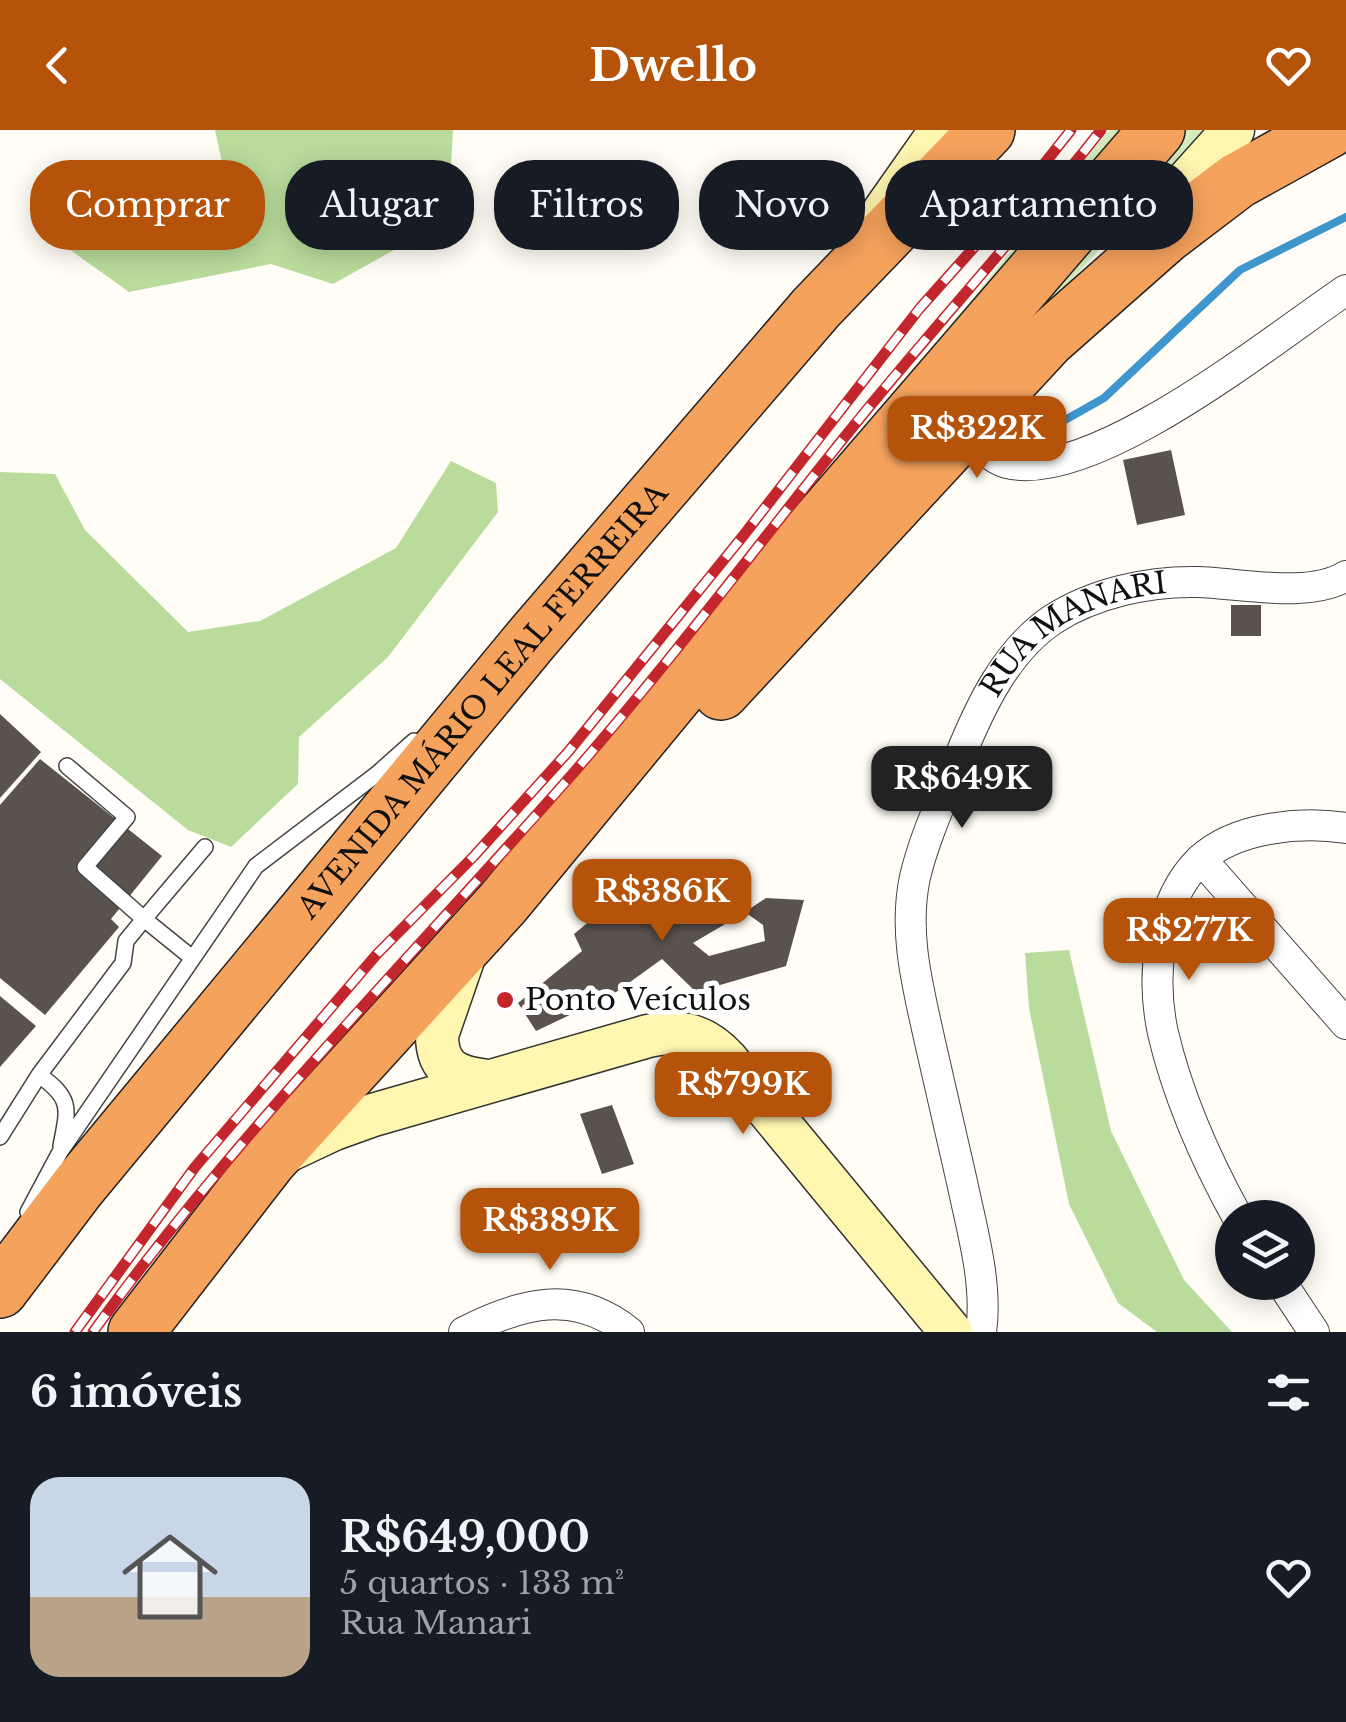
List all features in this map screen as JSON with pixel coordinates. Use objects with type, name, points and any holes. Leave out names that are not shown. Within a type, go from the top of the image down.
[{"type":"highway","name":"AVENIDA MÁRIO LEAL FERREIRA","points":[[4,1272],[534,636],[816,308],[987,130]]},
{"type":"highway","points":[[136,1332],[269,1160],[487,921],[711,649],[1156,130]]},
{"type":"highway","points":[[487,921],[680,736],[1047,340],[1166,236],[1238,181],[1329,130]]},
{"type":"street","points":[[816,308],[941,130]]},
{"type":"street","points":[[1047,340],[1233,130]]},
{"type":"street","points":[[968,428],[983,450],[1005,463],[1025,465],[1099,449],[1176,406],[1346,290]]},
{"type":"street","name":"RUA MANARI","points":[[981,1332],[984,1306],[970,1219],[910,943],[915,879],[924,844],[976,717],[1022,645],[1053,619],[1097,599],[1143,585],[1193,582],[1310,588],[1346,576]]},
{"type":"street","points":[[1228,1200],[1186,1108],[1163,1032],[1159,953],[1166,919],[1178,889],[1201,860],[1228,842],[1260,832],[1327,825],[1346,828]]},
{"type":"street","points":[[1201,860],[1346,1024]]},
{"type":"street","points":[[487,921],[437,1035],[437,1049],[442,1064],[452,1074],[488,1081]]},
{"type":"street","points":[[269,1160],[360,1120],[488,1081],[666,1032],[699,1037],[727,1060],[951,1332]]},
{"type":"street","points":[[1293,1300],[1314,1332]]},
{"type":"street","points":[[464,1332],[519,1307],[551,1303],[580,1306],[609,1316],[629,1332]]},
{"type":"lane","points":[[448,712],[534,636]]},
{"type":"lane","points":[[16,1236],[60,1152],[256,866],[377,774],[434,724]]},
{"type":"lane","points":[[67,766],[126,818],[85,867],[192,957]]},
{"type":"lane","points":[[0,1137],[123,963],[126,941],[205,847]]},
{"type":"lane","points":[[40,1076],[59,1089],[65,1099],[67,1113],[60,1152]]},
{"type":"green space","points":[[215,130],[453,130],[451,160],[285,160],[285,250],[394,250],[333,284],[271,264],[129,292],[70,250],[265,250],[265,160],[222,160]]},
{"type":"green space","points":[[1109,130],[1129,130],[1103,160],[1085,160]]},
{"type":"green space","points":[[1183,130],[1210,130],[1182,160],[1158,160]]},
{"type":"green space","points":[[1012,250],[1026,250],[789,525]]},
{"type":"green space","points":[[1085,250],[1099,250],[968,392]]},
{"type":"green space","points":[[451,461],[496,483],[498,512],[388,657],[299,737],[298,784],[231,847],[188,830],[0,679],[0,472],[55,474],[85,530],[188,632],[260,621],[396,548]]},
{"type":"green space","points":[[1069,950],[1111,1131],[1184,1280],[1232,1332],[1157,1332],[1118,1303],[1069,1204],[1029,1008],[1025,953]]},
{"type":"building","points":[[1171,450],[1185,515],[1137,525],[1123,460]]},
{"type":"building","points":[[1231,605],[1261,605],[1261,636],[1231,636]]},
{"type":"building","points":[[0,714],[41,752],[0,798]]},
{"type":"building","points":[[40,759],[162,856],[111,919],[119,927],[45,1015],[0,978],[0,805]]},
{"type":"building","points":[[685,859],[724,887],[732,920],[693,943],[709,956],[765,941],[763,925],[745,912],[766,898],[804,900],[786,966],[696,992],[662,959],[612,995],[536,1031],[518,1003],[582,951],[574,934],[627,890],[646,901],[658,890],[666,867]]},
{"type":"building","points":[[0,996],[36,1026],[0,1067]]},
{"type":"building","points":[[612,1105],[634,1164],[602,1174],[580,1114]]},
{"type":"waterway","points":[[1065,420],[1104,398],[1240,270],[1346,217]]},
{"type":"railway","points":[[75,1332],[195,1167],[377,954],[474,856],[568,752],[920,308],[1010,207],[1071,130]]},
{"type":"railway","points":[[93,1332],[267,1115],[611,730],[875,400],[1101,130]]},
{"type":"place","name":"Ponto Veículos","points":[[505,1000]]}]
